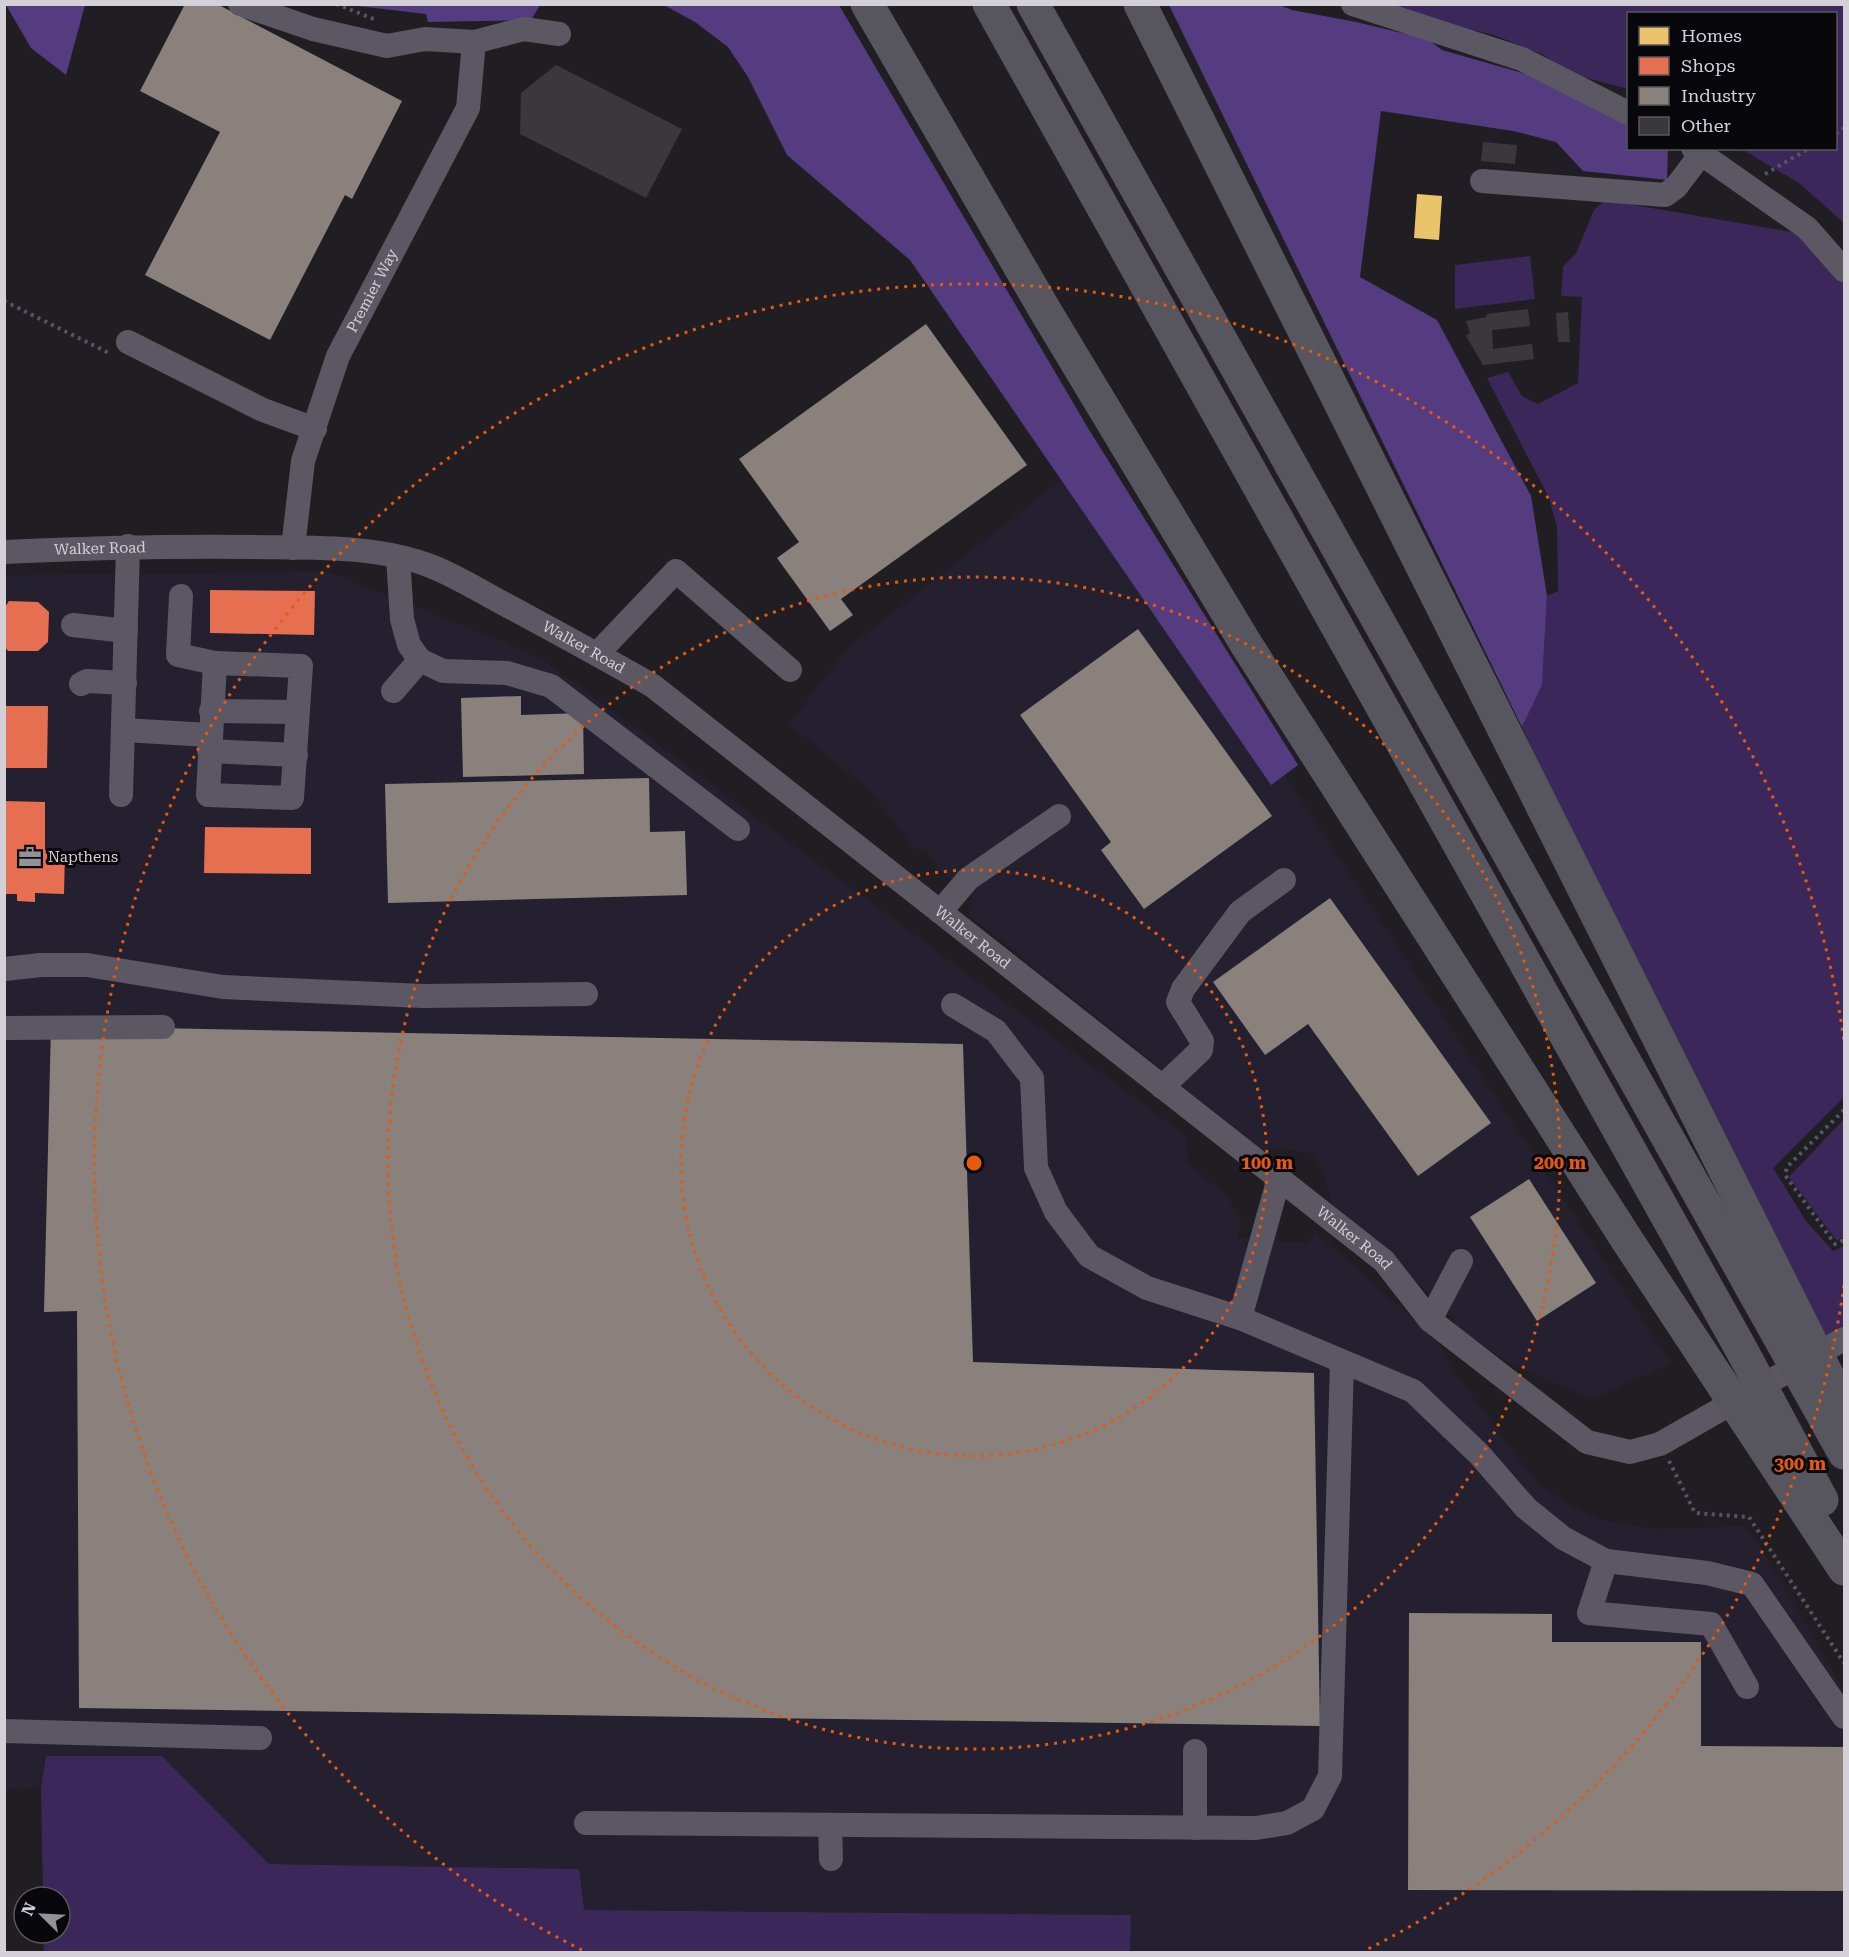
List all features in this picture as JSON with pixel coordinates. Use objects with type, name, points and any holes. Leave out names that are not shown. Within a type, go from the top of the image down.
[{"type":"highway","points":[[867,4],[1047,312],[1246,644],[1627,1240],[1845,1569]]},
{"type":"highway","points":[[989,4],[1740,1347],[1845,1541]]},
{"type":"highway","points":[[1033,4],[1845,1454]]},
{"type":"highway","points":[[1140,4],[1706,1139],[1845,1410]]},
{"type":"street","points":[[240,4],[313,29],[387,46],[424,39],[474,42],[524,29],[559,34]]},
{"type":"street","points":[[1353,4],[1522,60],[1627,111]]},
{"type":"street","name":"Premier Way","points":[[293,548],[303,461],[338,356],[468,108],[474,42]]},
{"type":"street","points":[[1482,181],[1665,195],[1676,187],[1697,151],[1806,228],[1845,270]]},
{"type":"street","points":[[128,342],[243,400],[315,429]]},
{"type":"street","points":[[121,795],[128,546]]},
{"type":"street","name":"Walker Road","points":[[4,552],[128,546],[293,548],[345,550],[398,557],[433,567],[597,654],[653,686],[1384,1261],[1430,1320],[1587,1442],[1630,1452],[1665,1441],[1845,1339]]},
{"type":"street","points":[[398,557],[402,619],[409,645],[420,660],[443,670],[507,673],[551,686],[738,829]]},
{"type":"street","points":[[597,654],[676,571],[790,670]]},
{"type":"street","points":[[181,596],[178,655],[215,663],[301,666],[292,798],[208,795],[215,663]]},
{"type":"street","points":[[73,625],[126,631]]},
{"type":"street","points":[[393,691],[420,660]]},
{"type":"street","points":[[81,684],[87,681],[125,683]]},
{"type":"street","points":[[211,711],[297,712]]},
{"type":"street","points":[[124,730],[296,755]]},
{"type":"street","points":[[940,912],[968,879],[1059,816]]},
{"type":"street","points":[[1162,1087],[1201,1050],[1203,1041],[1178,1002],[1183,989],[1240,912],[1284,880]]},
{"type":"street","points":[[4,969],[41,964],[87,965],[224,987],[423,996],[586,994]]},
{"type":"street","points":[[953,1005],[996,1031],[1032,1078],[1036,1168],[1056,1212],[1089,1256],[1147,1288],[1240,1318],[1413,1392],[1479,1454],[1526,1508],[1563,1538],[1606,1561],[1707,1573],[1752,1584],[1845,1716]]},
{"type":"street","points":[[4,1028],[67,1025],[163,1027]]},
{"type":"street","points":[[1240,1318],[1279,1179]]},
{"type":"street","points":[[1430,1320],[1461,1261]]},
{"type":"street","points":[[586,1823],[1256,1828],[1287,1823],[1313,1809],[1330,1776],[1342,1363]]},
{"type":"street","points":[[1606,1561],[1589,1613],[1712,1624],[1747,1688]]},
{"type":"street","points":[[4,1731],[260,1738]]},
{"type":"street","points":[[1195,1751],[1195,1828]]},
{"type":"street","points":[[830,1825],[831,1859]]},
{"type":"path","points":[[1746,185],[1807,150]]},
{"type":"path","points":[[1845,1110],[1787,1167],[1785,1175],[1835,1244],[1845,1240]]},
{"type":"path","points":[[1665,1441],[1695,1513],[1749,1517],[1845,1663]]},
{"type":"shaded area","points":[[6,5],[85,5],[66,75],[31,48]]},
{"type":"shaded area","points":[[349,5],[540,5],[531,20],[428,22],[426,14]]},
{"type":"shaded area","points":[[664,5],[839,5],[1088,428],[1298,765],[1271,785],[910,260],[787,155],[748,77],[728,47],[695,22]]},
{"type":"shaded area","points":[[1169,5],[1279,5],[1292,10],[1427,39],[1442,50],[1543,79],[1627,122],[1627,150],[1668,150],[1667,180],[1583,171],[1556,142],[1513,131],[1381,111],[1360,277],[1437,320],[1531,496],[1547,596],[1542,685],[1522,727]]},
{"type":"shaded area","points":[[1378,5],[1844,5],[1844,223],[1799,183],[1743,150],[1837,150],[1837,12],[1627,12],[1627,89],[1565,72],[1544,55],[1494,35],[1428,20]]},
{"type":"shaded area","points":[[1605,200],[1792,232],[1806,240],[1844,278],[1844,1097],[1773,1168],[1806,1221],[1833,1251],[1844,1246],[1844,1326],[1823,1338],[1561,812],[1522,727],[1542,682],[1547,596],[1558,591],[1557,527],[1549,498],[1487,378],[1508,372],[1522,396],[1538,404],[1578,383],[1582,297],[1561,296],[1563,267],[1576,253],[1594,210]]},
{"type":"shaded area","points":[[1530,256],[1535,299],[1455,309],[1455,265]]},
{"type":"shaded area","points":[[1087,460],[1280,768],[1671,1363],[1596,1398],[1575,1392],[1508,1362],[1455,1327],[1455,1317],[1334,1208],[1321,1166],[1309,1153],[1277,1148],[1261,1151],[1154,1062],[970,916],[968,910],[974,898],[942,872],[927,852],[915,849],[869,790],[789,724],[848,648]]},
{"type":"shaded area","points":[[329,572],[497,639],[548,663],[1186,1136],[1188,1163],[1228,1197],[1242,1224],[1238,1238],[1308,1243],[1315,1232],[1437,1340],[1456,1374],[1514,1453],[1540,1485],[1566,1503],[1600,1520],[1658,1529],[1744,1526],[1760,1546],[1844,1690],[1844,1952],[1130,1952],[1131,1915],[583,1910],[578,1869],[269,1864],[162,1756],[46,1756],[41,1787],[5,1789],[5,575]]},
{"type":"shaded area","points":[[1844,1119],[1844,1237],[1837,1241],[1789,1177]]},
{"type":"shaded area","points":[[46,1756],[162,1756],[269,1864],[579,1869],[584,1910],[1131,1915],[1130,1952],[44,1952],[44,1945],[72,1945],[72,1885],[43,1885],[41,1787]]},
{"type":"building: Homes","points":[[1417,194],[1442,196],[1439,240],[1414,238]]},
{"type":"building: Shops","points":[[210,590],[315,591],[314,635],[210,633]]},
{"type":"building: Shops","points":[[9,601],[38,602],[49,612],[48,642],[38,651],[8,651],[5,647],[5,607]]},
{"type":"building: Shops","points":[[4,706],[48,706],[47,768],[4,768]]},
{"type":"building: Shops","points":[[4,801],[45,802],[45,850],[65,851],[64,894],[35,893],[35,902],[17,901],[17,894],[4,894]]},
{"type":"building: Shops","points":[[205,827],[311,828],[311,874],[204,873]]},
{"type":"building: Industry","points":[[185,4],[217,4],[402,101],[352,199],[345,195],[270,340],[145,275],[220,132],[140,91]]},
{"type":"building: Industry","points":[[926,324],[1027,465],[841,599],[853,615],[830,631],[777,558],[799,542],[739,459]]},
{"type":"building: Industry","points":[[1138,629],[1272,816],[1144,909],[1101,850],[1111,842],[1020,715]]},
{"type":"building: Industry","points":[[521,696],[521,715],[583,713],[584,774],[463,777],[461,698]]},
{"type":"building: Industry","points":[[649,778],[650,832],[685,831],[687,895],[388,903],[385,784]]},
{"type":"building: Industry","points":[[1330,898],[1491,1123],[1418,1176],[1308,1024],[1265,1055],[1213,982]]},
{"type":"building: Industry","points":[[51,1026],[963,1044],[973,1362],[1314,1373],[1320,1726],[79,1708],[77,1311],[44,1312]]},
{"type":"building: Industry","points":[[1529,1179],[1596,1283],[1537,1321],[1470,1217]]},
{"type":"building: Industry","points":[[1409,1613],[1552,1614],[1552,1642],[1701,1642],[1701,1746],[1844,1747],[1844,1891],[1408,1890]]},
{"type":"building: Other","points":[[556,65],[682,129],[646,198],[520,134],[521,93]]},
{"type":"building: Other","points":[[1483,142],[1517,145],[1515,164],[1481,161]]},
{"type":"building: Other","points":[[1528,309],[1530,326],[1492,330],[1493,349],[1532,344],[1534,359],[1483,365],[1466,336],[1470,333],[1466,321],[1486,317],[1487,314]]},
{"type":"building: Other","points":[[1568,312],[1570,342],[1558,342],[1556,313]]},
{"type":"place","name":"Napthens","points":[[30,857]]}]
